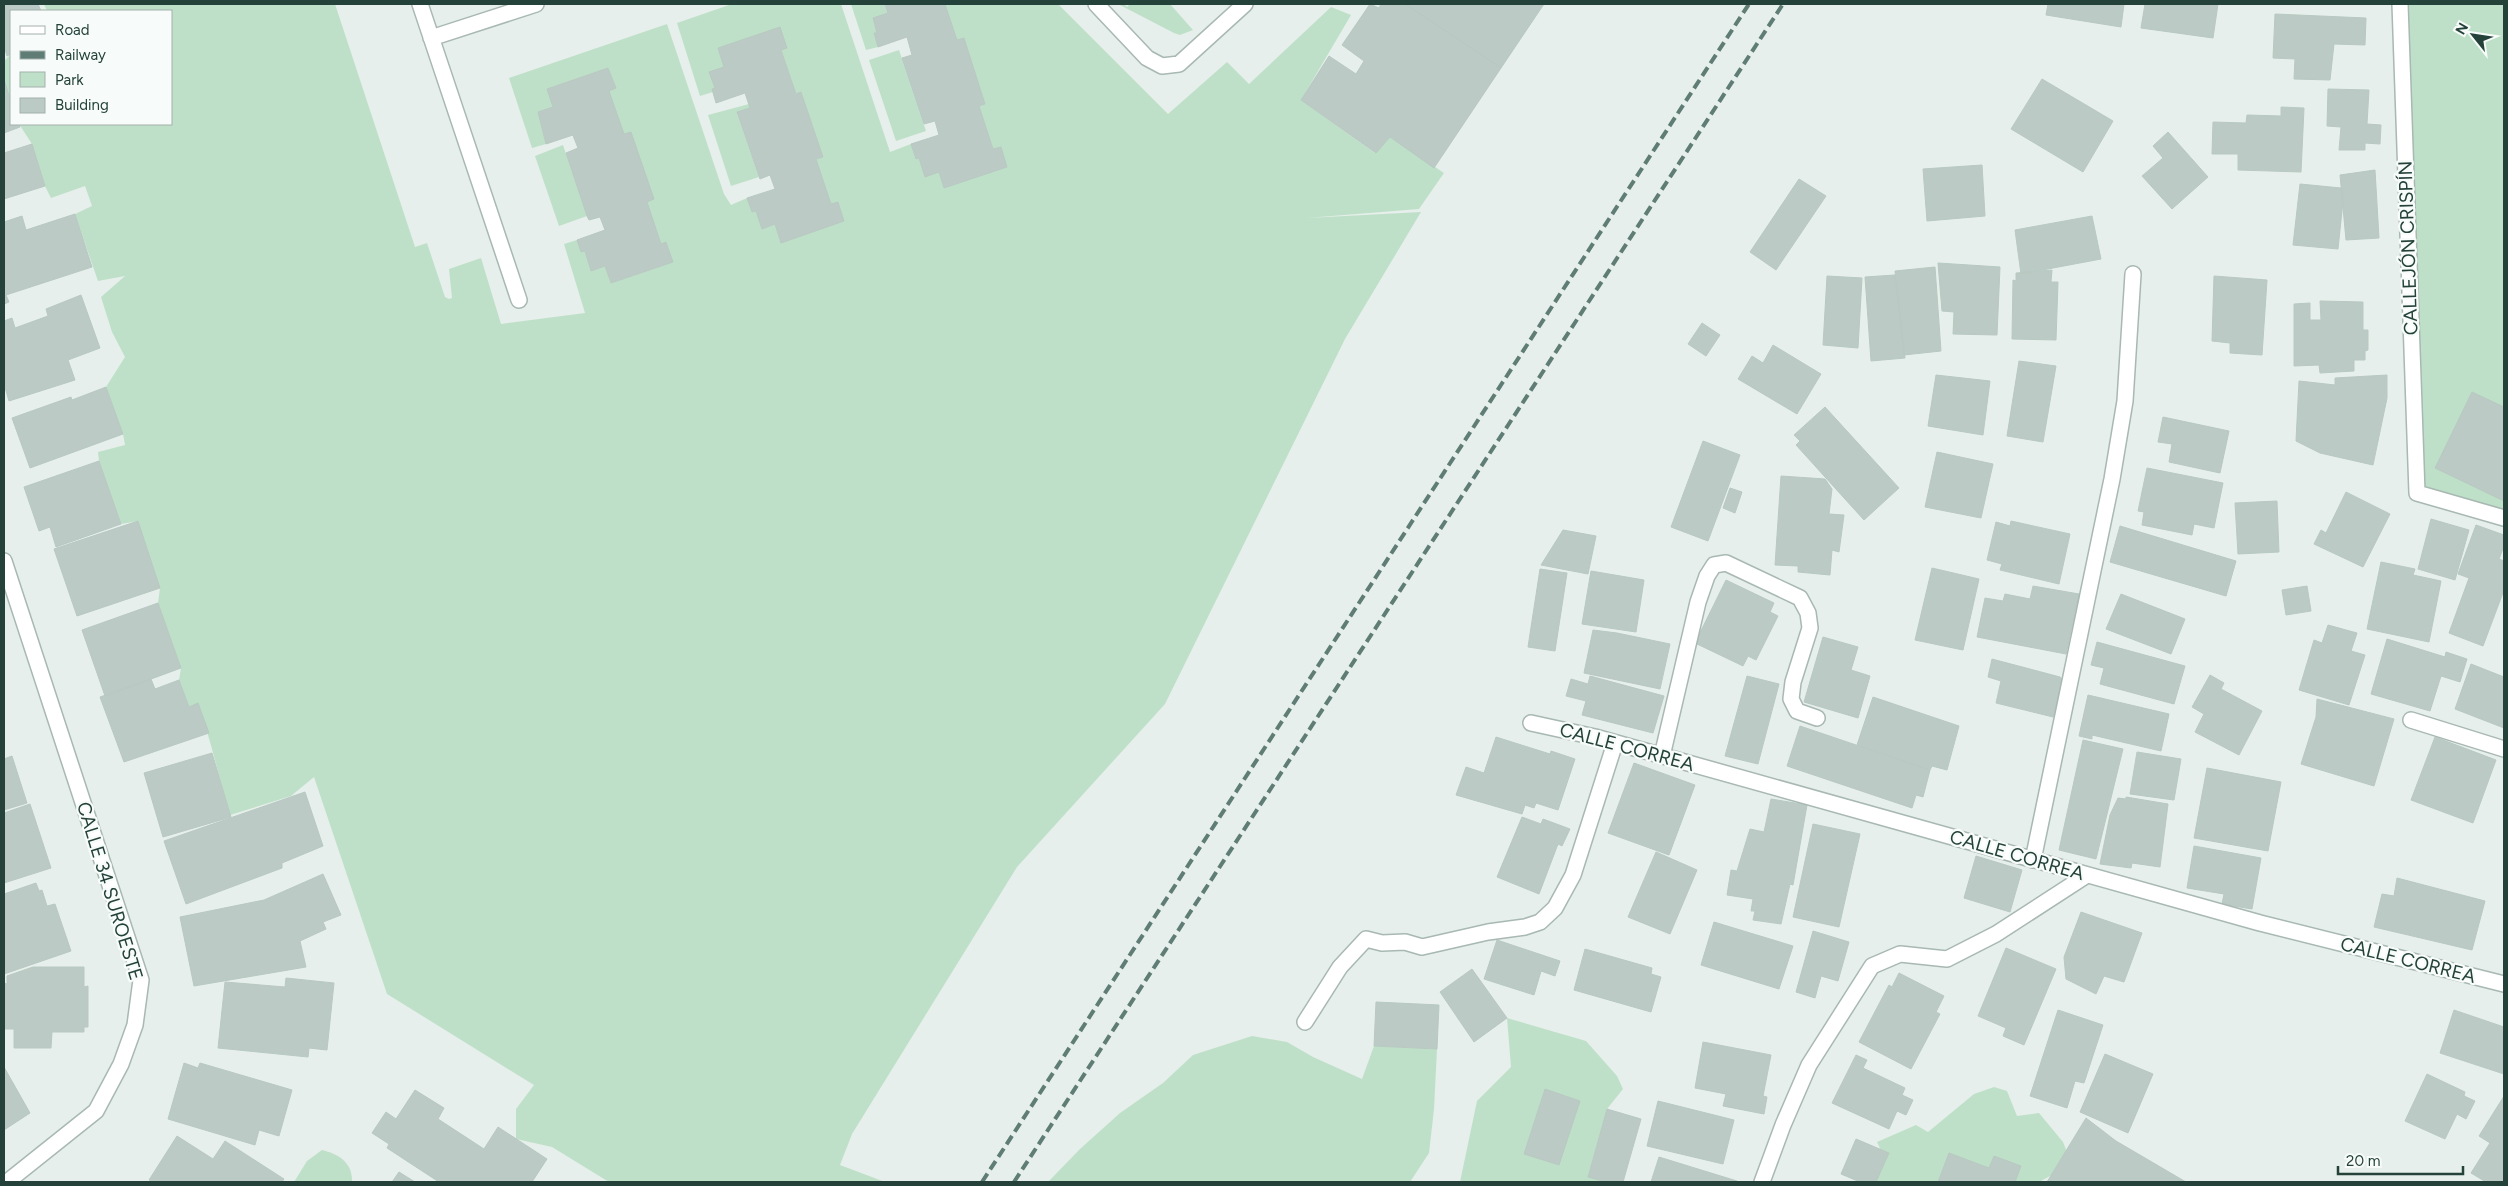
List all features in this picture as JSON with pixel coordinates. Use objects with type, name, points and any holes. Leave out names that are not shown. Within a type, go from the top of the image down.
[{"type":"street","points":[[420,4],[519,300]]},
{"type":"street","points":[[431,38],[536,4]]},
{"type":"street","points":[[1096,4],[1147,58],[1162,66],[1179,64],[1245,4]]},
{"type":"street","name":"CALLEJÓN CRISPÍN","points":[[2400,4],[2417,493],[2504,518]]},
{"type":"street","points":[[2033,860],[2112,479],[2125,400],[2134,274]]},
{"type":"street","name":"CALLE 34 SUROESTE","points":[[4,561],[141,980],[135,1025],[121,1064],[96,1111],[7,1182]]},
{"type":"street","points":[[1662,756],[1698,602],[1707,576],[1714,565],[1726,563],[1800,598],[1808,613],[1810,628],[1793,682],[1791,699],[1797,710],[1817,718]]},
{"type":"street","points":[[2411,720],[2504,749]]},
{"type":"street","name":"CALLE CORREA","points":[[1531,723],[1615,742],[2260,924],[2504,984]]},
{"type":"street","points":[[1305,1022],[1340,967],[1366,939],[1382,943],[1405,942],[1422,947],[1488,932],[1525,927],[1540,922],[1555,908],[1573,875],[1615,742]]},
{"type":"street","points":[[1762,1182],[1783,1125],[1809,1066],[1872,966],[1900,954],[1947,959],[1996,934],[2087,875]]},
{"type":"green space","points":[[44,4],[335,4],[415,247],[427,243],[445,297],[449,299],[452,298],[449,269],[481,258],[501,324],[585,313],[564,244],[577,240],[581,252],[585,251],[591,271],[605,266],[611,283],[673,262],[666,242],[661,244],[609,91],[616,88],[608,68],[547,89],[553,107],[538,112],[546,144],[532,148],[509,78],[667,24],[724,194],[731,205],[747,198],[752,212],[756,211],[762,228],[775,224],[781,242],[844,221],[838,202],[831,204],[816,159],[823,157],[801,92],[796,94],[781,50],[787,48],[710,72],[715,88],[712,89],[713,92],[700,96],[677,23],[732,4],[841,4],[890,152],[911,144],[916,159],[919,158],[939,172],[944,188],[1007,167],[1001,148],[993,149],[979,106],[985,104],[964,38],[957,40],[945,4],[1058,4],[1168,114],[1227,62],[1249,84],[1331,7],[1351,15],[1301,100],[1375,153],[1390,137],[1444,173],[1419,209],[1307,218],[1421,212],[1345,339],[1165,704],[1017,867],[852,1134],[840,1165],[885,1182],[609,1182],[552,1147],[516,1139],[516,1109],[534,1085],[387,994],[314,777],[291,796],[230,815],[198,704],[189,707],[179,680],[181,668],[158,603],[160,588],[138,521],[121,524],[99,461],[98,452],[125,445],[123,434],[106,387],[125,357],[112,332],[101,297],[125,276],[98,281],[75,214],[92,206],[85,186],[51,198],[45,186],[32,144],[20,125],[172,125],[172,10],[47,10]]},
{"type":"green space","points":[[851,4],[885,4],[888,13],[873,19],[877,33],[874,34],[878,47],[866,50]]},
{"type":"green space","points":[[1118,4],[1124,4],[1127,7],[1130,4],[1170,4],[1193,30],[1180,35],[1174,33]]},
{"type":"green space","points":[[2408,4],[2504,4],[2504,513],[2425,488]]},
{"type":"green space","points":[[899,50],[926,131],[896,141],[869,60]]},
{"type":"green space","points":[[10,55],[10,98],[4,80],[4,61]]},
{"type":"green space","points":[[749,104],[750,108],[737,113],[759,177],[731,186],[708,115]]},
{"type":"green space","points":[[563,145],[587,216],[559,226],[535,156]]},
{"type":"green space","points":[[1507,1018],[1586,1041],[1617,1076],[1623,1089],[1607,1109],[1588,1176],[1607,1182],[1460,1182],[1477,1101],[1511,1067]]},
{"type":"green space","points":[[1252,1036],[1287,1042],[1313,1057],[1362,1079],[1374,1046],[1437,1049],[1434,1109],[1429,1153],[1410,1182],[1048,1182],[1080,1149],[1120,1113],[1163,1083],[1193,1055]]},
{"type":"green space","points":[[1994,1087],[2007,1091],[2017,1116],[2039,1113],[2063,1142],[2067,1152],[2052,1175],[2039,1182],[1875,1182],[1881,1162],[1881,1152],[1877,1142],[1916,1125],[1928,1132],[1974,1094]]},
{"type":"green space","points":[[322,1150],[334,1154],[347,1164],[352,1175],[352,1182],[294,1182],[307,1161]]},
{"type":"building","points":[[4,4],[38,4],[41,10],[10,10],[10,54],[7,56],[4,46]]},
{"type":"building","points":[[885,4],[945,4],[957,40],[964,38],[985,104],[979,106],[993,149],[1001,147],[1007,167],[944,188],[939,172],[925,177],[919,158],[916,159],[911,144],[939,135],[935,121],[924,124],[902,58],[912,55],[907,37],[878,47],[874,33],[877,33],[873,18],[888,13]]},
{"type":"building","points":[[1370,4],[1379,8],[1381,4],[1405,4],[1501,68],[1434,168],[1390,137],[1376,153],[1301,100],[1329,56],[1356,74],[1364,61],[1342,45]]},
{"type":"building","points":[[1405,4],[1544,4],[1501,68]]},
{"type":"building","points":[[2048,4],[2124,4],[2121,27],[2046,15]]},
{"type":"building","points":[[2145,4],[2218,4],[2213,38],[2141,28]]},
{"type":"building","points":[[2275,14],[2366,18],[2365,45],[2334,44],[2330,80],[2294,79],[2295,59],[2273,58]]},
{"type":"building","points":[[780,27],[787,48],[781,50],[796,94],[801,92],[823,157],[816,159],[831,204],[838,202],[844,221],[781,243],[775,224],[762,229],[756,211],[752,212],[747,198],[775,189],[770,175],[760,179],[737,112],[750,108],[745,93],[716,103],[712,89],[715,88],[709,72],[724,67],[718,48]]},
{"type":"building","points":[[608,68],[616,88],[609,91],[624,134],[631,132],[654,199],[647,202],[661,244],[666,242],[673,262],[611,283],[605,266],[591,271],[585,251],[581,252],[577,240],[605,230],[600,217],[589,220],[587,216],[566,153],[578,148],[573,135],[546,144],[538,112],[553,107],[547,89]]},
{"type":"building","points":[[2042,79],[2113,121],[2083,172],[2011,129]]},
{"type":"building","points":[[4,80],[10,98],[10,125],[19,125],[20,127],[4,133]]},
{"type":"building","points":[[2328,89],[2369,90],[2367,124],[2381,125],[2380,144],[2365,143],[2365,150],[2339,150],[2341,127],[2327,126]]},
{"type":"building","points":[[2281,107],[2304,108],[2301,172],[2238,170],[2238,154],[2212,154],[2213,122],[2246,123],[2247,115],[2281,116]]},
{"type":"building","points":[[2168,132],[2208,177],[2172,209],[2142,176],[2163,158],[2153,146]]},
{"type":"building","points":[[32,144],[45,186],[4,199],[4,153]]},
{"type":"building","points":[[1982,165],[1985,216],[1927,221],[1923,169]]},
{"type":"building","points":[[2375,170],[2379,238],[2346,240],[2340,175]]},
{"type":"building","points":[[1799,179],[1826,196],[1776,270],[1750,252]]},
{"type":"building","points":[[2300,184],[2341,188],[2343,201],[2338,249],[2293,245]]},
{"type":"building","points":[[75,214],[92,267],[6,295],[9,302],[4,304],[4,222],[22,216],[26,230]]},
{"type":"building","points":[[2092,216],[2101,259],[2021,274],[2015,230]]},
{"type":"building","points":[[1938,263],[2000,267],[1997,335],[1953,334],[1954,312],[1942,311]]},
{"type":"building","points":[[1935,267],[1941,351],[1904,355],[1895,271]]},
{"type":"building","points":[[2052,270],[2051,282],[2058,282],[2056,340],[2012,339],[2013,280],[2016,281],[2016,273]]},
{"type":"building","points":[[1895,275],[1905,358],[1871,361],[1865,277]]},
{"type":"building","points":[[1827,276],[1862,278],[1858,348],[1823,345]]},
{"type":"building","points":[[2214,276],[2267,280],[2262,355],[2230,353],[2230,343],[2212,341]]},
{"type":"building","points":[[81,295],[100,348],[68,360],[75,380],[9,401],[4,384],[4,321],[12,318],[15,328],[48,316],[46,309]]},
{"type":"building","points":[[2320,301],[2363,302],[2363,330],[2368,330],[2368,350],[2365,351],[2365,360],[2354,360],[2354,371],[2320,373],[2319,365],[2294,366],[2294,304],[2310,303],[2310,320],[2321,320]]},
{"type":"building","points":[[1702,323],[1720,335],[1706,356],[1688,344]]},
{"type":"building","points":[[1773,345],[1821,374],[1797,414],[1738,379],[1752,356],[1763,363]]},
{"type":"building","points":[[2019,361],[2056,366],[2043,442],[2007,436]]},
{"type":"building","points":[[1936,375],[1990,381],[1983,435],[1928,426]]},
{"type":"building","points":[[2387,375],[2387,398],[2373,465],[2320,453],[2296,441],[2299,381],[2335,385],[2335,378]]},
{"type":"building","points":[[106,387],[123,434],[30,468],[12,418],[71,397],[72,400]]},
{"type":"building","points":[[2472,392],[2504,407],[2504,501],[2435,468]]},
{"type":"building","points":[[1825,407],[1899,488],[1864,520],[1796,445],[1800,441],[1794,435]]},
{"type":"building","points":[[2163,417],[2229,431],[2220,473],[2169,462],[2172,444],[2158,442]]},
{"type":"building","points":[[1703,441],[1740,455],[1708,541],[1671,527]]},
{"type":"building","points":[[1937,452],[1993,464],[1981,518],[1925,507]]},
{"type":"building","points":[[99,461],[121,524],[56,547],[50,527],[39,531],[24,487]]},
{"type":"building","points":[[2147,468],[2223,483],[2214,528],[2194,524],[2192,535],[2142,525],[2144,512],[2138,511]]},
{"type":"building","points":[[1781,476],[1825,479],[1832,489],[1829,514],[1844,515],[1839,552],[1832,550],[1830,575],[1798,572],[1798,566],[1775,565]]},
{"type":"building","points":[[1730,488],[1742,492],[1735,513],[1723,508]]},
{"type":"building","points":[[2346,492],[2390,514],[2363,567],[2314,544],[2321,530],[2326,533]]},
{"type":"building","points":[[2277,501],[2279,552],[2238,554],[2235,503]]},
{"type":"building","points":[[2431,519],[2469,530],[2455,580],[2418,569]]},
{"type":"building","points":[[138,521],[160,588],[77,616],[54,549]]},
{"type":"building","points":[[2011,521],[2070,534],[2059,584],[2000,570],[2002,564],[1987,560],[1996,522],[2010,526]]},
{"type":"building","points":[[2476,525],[2504,535],[2504,546],[2499,559],[2504,561],[2504,590],[2483,646],[2449,633],[2469,578],[2458,574]]},
{"type":"building","points":[[2120,526],[2236,561],[2226,596],[2110,562]]},
{"type":"building","points":[[1563,530],[1596,536],[1588,574],[1541,565]]},
{"type":"building","points":[[2381,562],[2415,569],[2413,575],[2441,581],[2429,642],[2367,629]]},
{"type":"building","points":[[1932,568],[1979,579],[1963,650],[1915,640]]},
{"type":"building","points":[[1540,569],[1567,573],[1555,651],[1528,647]]},
{"type":"building","points":[[1591,571],[1644,580],[1636,632],[1582,624]]},
{"type":"building","points":[[1726,580],[1774,603],[1770,612],[1778,616],[1756,660],[1748,656],[1743,666],[1695,643]]},
{"type":"building","points":[[2033,586],[2079,594],[2066,654],[1977,637],[1985,598],[2003,601],[2005,594],[2030,599]]},
{"type":"building","points":[[2307,586],[2311,611],[2286,615],[2282,590]]},
{"type":"building","points":[[2121,594],[2185,619],[2171,654],[2106,629]]},
{"type":"building","points":[[158,603],[181,668],[105,696],[82,630]]},
{"type":"building","points":[[2328,625],[2357,633],[2351,651],[2365,655],[2349,705],[2299,690],[2314,640],[2322,643]]},
{"type":"building","points":[[1593,630],[1670,644],[1660,689],[1584,673]]},
{"type":"building","points":[[1823,637],[1858,647],[1851,670],[1870,676],[1858,718],[1804,702]]},
{"type":"building","points":[[2387,639],[2445,657],[2446,652],[2467,659],[2460,682],[2441,676],[2430,711],[2371,694]]},
{"type":"building","points":[[2097,642],[2185,666],[2174,704],[2100,684],[2104,668],[2091,665]]},
{"type":"building","points":[[1992,659],[2060,677],[2063,680],[2053,717],[1996,703],[2001,681],[1988,677]]},
{"type":"building","points":[[2471,664],[2504,677],[2504,728],[2455,709]]},
{"type":"building","points":[[2210,675],[2224,683],[2221,689],[2262,711],[2239,755],[2195,732],[2204,714],[2192,707]]},
{"type":"building","points":[[1590,676],[1664,696],[1653,733],[1582,715],[1586,701],[1566,696],[1571,679],[1588,684]]},
{"type":"building","points":[[1747,676],[1779,684],[1758,764],[1725,756]]},
{"type":"building","points":[[151,679],[155,689],[179,680],[189,707],[198,703],[209,733],[124,762],[100,697]]},
{"type":"building","points":[[2088,695],[2169,714],[2161,751],[2092,735],[2092,739],[2079,736]]},
{"type":"building","points":[[1873,697],[1959,726],[1947,770],[1932,766],[1930,770],[1857,745]]},
{"type":"building","points":[[2317,699],[2394,719],[2374,786],[2301,764],[2316,717]]},
{"type":"building","points":[[1800,726],[1930,770],[1923,797],[1916,795],[1912,808],[1787,766]]},
{"type":"building","points":[[1496,737],[1550,754],[1551,751],[1575,759],[1558,810],[1536,803],[1534,808],[1525,805],[1522,814],[1456,795],[1466,767],[1484,773]]},
{"type":"building","points":[[2435,737],[2496,760],[2473,823],[2411,800]]},
{"type":"building","points":[[2083,740],[2123,749],[2096,859],[2059,850]]},
{"type":"building","points":[[2137,752],[2181,759],[2174,800],[2130,794]]},
{"type":"building","points":[[212,753],[231,817],[163,837],[144,773]]},
{"type":"building","points":[[12,756],[27,803],[4,810],[4,759]]},
{"type":"building","points":[[1634,763],[1695,785],[1669,855],[1608,833]]},
{"type":"building","points":[[2207,768],[2281,782],[2268,851],[2194,838]]},
{"type":"building","points":[[305,792],[323,846],[282,863],[282,868],[186,904],[164,841]]},
{"type":"building","points":[[2126,797],[2168,804],[2160,867],[2132,863],[2131,868],[2100,864],[2110,815],[2118,798],[2126,799]]},
{"type":"building","points":[[1771,799],[1807,805],[1793,885],[1790,884],[1781,924],[1753,920],[1755,911],[1751,911],[1753,899],[1727,895],[1731,870],[1737,871],[1750,829],[1764,832]]},
{"type":"building","points":[[30,804],[51,868],[4,883],[4,813]]},
{"type":"building","points":[[1522,817],[1541,824],[1543,819],[1570,829],[1562,846],[1558,844],[1539,894],[1497,877]]},
{"type":"building","points":[[1813,824],[1860,834],[1839,927],[1793,917]]},
{"type":"building","points":[[2194,846],[2261,858],[2252,909],[2222,904],[2224,894],[2187,888]]},
{"type":"building","points":[[1656,852],[1697,870],[1670,934],[1628,917]]},
{"type":"building","points":[[1976,856],[2022,870],[2010,912],[1964,898]]},
{"type":"building","points":[[323,874],[341,915],[323,922],[326,929],[300,941],[306,967],[194,986],[180,917],[264,900]]},
{"type":"building","points":[[2397,878],[2485,901],[2472,950],[2374,927],[2382,894],[2394,896]]},
{"type":"building","points":[[36,883],[39,891],[42,890],[47,906],[55,904],[71,951],[4,974],[4,894]]},
{"type":"building","points":[[2081,912],[2142,933],[2124,982],[2104,976],[2096,994],[2066,979],[2064,957]]},
{"type":"building","points":[[1714,922],[1793,946],[1779,989],[1701,965]]},
{"type":"building","points":[[1813,931],[1849,942],[1838,981],[1821,976],[1815,998],[1796,992]]},
{"type":"building","points":[[1497,940],[1560,961],[1555,976],[1541,971],[1534,995],[1484,979]]},
{"type":"building","points":[[2006,948],[2056,969],[2024,1045],[2003,1036],[2006,1028],[1978,1016]]},
{"type":"building","points":[[1585,949],[1652,968],[1651,974],[1661,977],[1651,1012],[1574,990]]},
{"type":"building","points":[[33,967],[84,967],[84,987],[88,986],[88,1027],[84,1027],[84,1032],[52,1032],[51,1048],[14,1048],[14,1029],[4,1029],[4,983],[7,984],[7,976]]},
{"type":"building","points":[[1472,969],[1507,1018],[1474,1042],[1440,992]]},
{"type":"building","points":[[1899,973],[1944,996],[1936,1012],[1940,1014],[1911,1069],[1859,1042],[1889,985],[1892,987]]},
{"type":"building","points":[[286,978],[334,983],[327,1050],[309,1048],[308,1057],[218,1048],[225,982],[285,987]]},
{"type":"building","points":[[1376,1002],[1439,1005],[1437,1049],[1374,1046]]},
{"type":"building","points":[[2058,1010],[2103,1025],[2084,1083],[2075,1081],[2067,1108],[2030,1096]]},
{"type":"building","points":[[2454,1010],[2504,1027],[2504,1074],[2440,1053]]},
{"type":"building","points":[[1703,1042],[1771,1055],[1763,1096],[1767,1097],[1764,1114],[1723,1106],[1726,1094],[1695,1088]]},
{"type":"building","points":[[2105,1054],[2153,1074],[2128,1133],[2080,1112]]},
{"type":"building","points":[[1856,1055],[1867,1060],[1863,1068],[1905,1088],[1902,1095],[1913,1100],[1906,1115],[1897,1111],[1889,1129],[1832,1103]]},
{"type":"building","points":[[184,1063],[198,1068],[200,1063],[292,1090],[279,1136],[259,1130],[255,1145],[168,1119]]},
{"type":"building","points":[[4,1067],[30,1113],[4,1130]]},
{"type":"building","points":[[2427,1074],[2465,1092],[2464,1096],[2475,1101],[2466,1119],[2457,1114],[2445,1139],[2405,1121]]},
{"type":"building","points":[[1545,1089],[1580,1101],[1559,1165],[1524,1154]]},
{"type":"building","points":[[415,1090],[444,1108],[438,1119],[484,1149],[498,1127],[547,1159],[532,1182],[439,1182],[387,1148],[389,1144],[372,1133],[386,1112],[396,1119]]},
{"type":"building","points":[[2504,1096],[2504,1182],[2486,1182],[2471,1173],[2490,1143],[2479,1136]]},
{"type":"building","points":[[1658,1101],[1734,1120],[1723,1164],[1647,1146]]},
{"type":"building","points":[[1607,1109],[1641,1119],[1623,1182],[1607,1182],[1588,1177]]},
{"type":"building","points":[[2086,1118],[2116,1141],[2186,1182],[2047,1182]]},
{"type":"building","points":[[177,1136],[213,1159],[225,1141],[284,1179],[282,1182],[153,1182],[149,1180]]},
{"type":"building","points":[[1856,1139],[1889,1153],[1876,1182],[1860,1182],[1841,1174]]},
{"type":"building","points":[[1949,1153],[1989,1168],[1994,1156],[2021,1166],[2015,1182],[1938,1182]]},
{"type":"building","points":[[1659,1157],[1737,1181],[1651,1182]]},
{"type":"building","points":[[399,1172],[415,1182],[392,1182]]},
{"type":"railway","points":[[982,1182],[1749,4]]},
{"type":"railway","points":[[1014,1182],[1783,4]]}]
